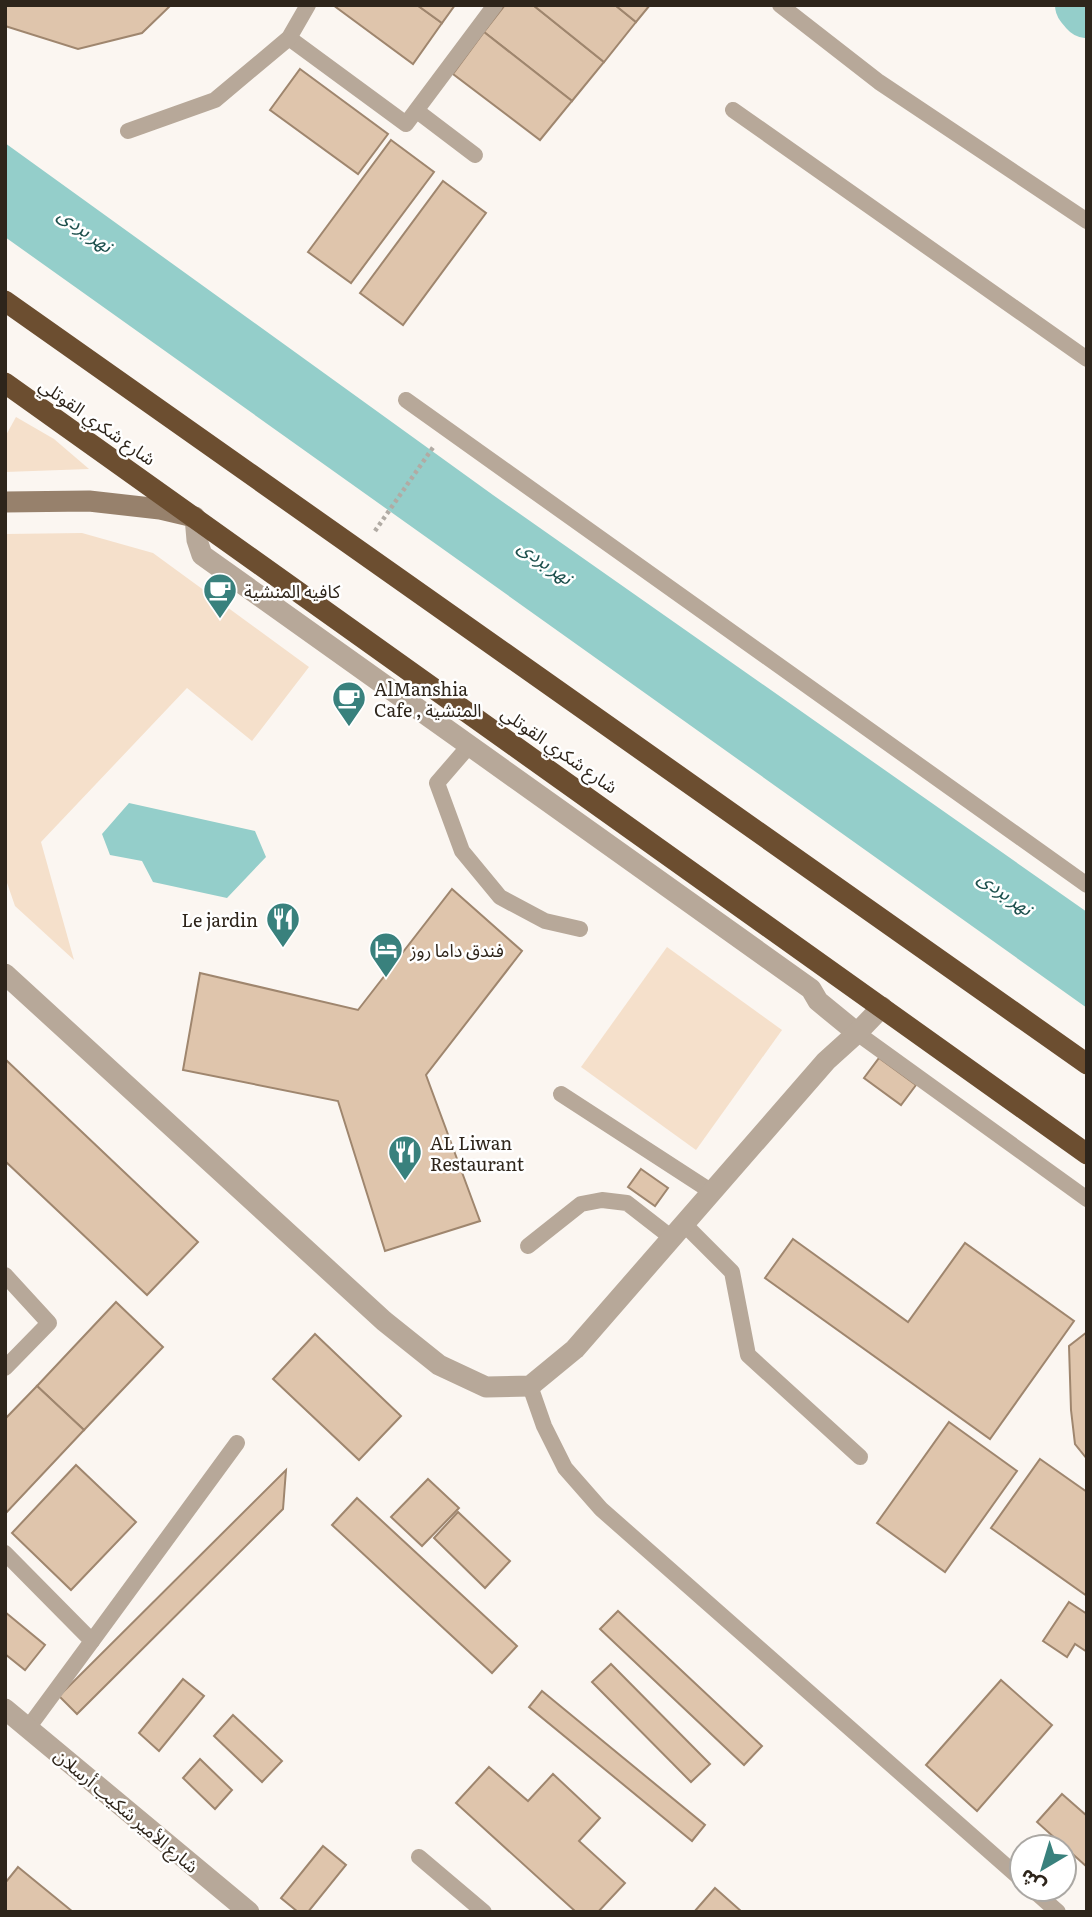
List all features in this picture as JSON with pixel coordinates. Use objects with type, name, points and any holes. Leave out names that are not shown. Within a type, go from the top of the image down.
[{"type":"highway","points":[[5,301],[1087,1064]]},
{"type":"highway","name":"شارع شكري القوتلي","points":[[5,383],[1087,1154]]},
{"type":"main road","points":[[5,502],[89,500],[160,509],[195,517]]},
{"type":"street","points":[[195,517],[197,540],[202,555],[811,989],[818,1001],[857,1034]]},
{"type":"street","points":[[5,974],[384,1321],[439,1365],[486,1387],[530,1386],[575,1349],[826,1061],[857,1034],[881,1007]]},
{"type":"street","name":"شارع الأمير شكيب أرسلان","points":[[5,1709],[249,1912]]},
{"type":"lane","points":[[128,131],[215,100],[289,37],[308,5]]},
{"type":"lane","points":[[289,37],[406,124],[495,5]]},
{"type":"lane","points":[[780,5],[879,82],[1087,221]]},
{"type":"lane","points":[[733,110],[1087,359]]},
{"type":"lane","points":[[416,111],[475,155]]},
{"type":"lane","points":[[406,400],[1087,885]]},
{"type":"lane","points":[[469,746],[437,783],[462,851],[500,897],[545,921],[580,929]]},
{"type":"lane","points":[[857,1034],[1087,1199]]},
{"type":"lane","points":[[561,1094],[712,1192]]},
{"type":"lane","points":[[528,1246],[581,1204],[602,1200],[626,1203],[678,1231],[732,1272],[748,1355],[860,1457]]},
{"type":"lane","points":[[5,1275],[49,1323],[5,1368]]},
{"type":"lane","points":[[530,1386],[544,1426],[565,1468],[601,1509],[1008,1868]]},
{"type":"lane","points":[[28,1728],[237,1443]]},
{"type":"lane","points":[[5,1553],[92,1640]]},
{"type":"lane","points":[[419,1857],[484,1912]]},
{"type":"path","points":[[361,552],[446,428]]},
{"type":"shaded area","points":[[16,417],[54,439],[89,469],[5,472],[5,437]]},
{"type":"shaded area","points":[[82,533],[153,553],[309,667],[252,741],[187,688],[41,842],[74,960],[15,906],[5,877],[5,534]]},
{"type":"shaded area","points":[[667,947],[782,1030],[696,1150],[581,1067]]},
{"type":"water","points":[[5,143],[493,495],[1087,912],[1087,1008],[5,237]]},
{"type":"water","points":[[129,803],[255,831],[266,857],[227,898],[153,882],[142,861],[110,855],[102,834]]},
{"type":"building","points":[[5,5],[171,5],[142,33],[78,49],[5,26]]},
{"type":"building","points":[[333,5],[417,5],[442,23],[413,64]]},
{"type":"building","points":[[417,5],[455,5],[442,23]]},
{"type":"building","points":[[505,5],[533,5],[604,62],[572,101],[484,32]]},
{"type":"building","points":[[533,5],[615,5],[636,22],[604,62]]},
{"type":"building","points":[[615,5],[650,5],[636,22]]},
{"type":"building","points":[[484,32],[572,101],[540,140],[453,74]]},
{"type":"building","points":[[300,69],[388,134],[358,174],[270,110]]},
{"type":"building","points":[[391,140],[434,172],[351,283],[308,252]]},
{"type":"building","points":[[443,181],[486,213],[403,325],[360,293]]},
{"type":"building","points":[[452,889],[522,951],[426,1075],[480,1221],[385,1251],[338,1101],[183,1070],[200,973],[358,1010]]},
{"type":"building","points":[[879,1058],[916,1085],[901,1105],[864,1078]]},
{"type":"building","points":[[5,1059],[198,1242],[147,1295],[5,1161]]},
{"type":"building","points":[[641,1169],[668,1188],[655,1206],[628,1187]]},
{"type":"building","points":[[793,1239],[908,1322],[965,1243],[1074,1321],[990,1439],[765,1278]]},
{"type":"building","points":[[116,1302],[163,1347],[84,1430],[37,1386]]},
{"type":"building","points":[[1087,1332],[1087,1459],[1075,1444],[1069,1346]]},
{"type":"building","points":[[315,1334],[401,1416],[359,1460],[273,1379]]},
{"type":"building","points":[[37,1386],[84,1430],[5,1514],[5,1419]]},
{"type":"building","points":[[949,1422],[1017,1471],[945,1572],[877,1523]]},
{"type":"building","points":[[1040,1459],[1087,1492],[1087,1596],[991,1528]]},
{"type":"building","points":[[76,1465],[136,1522],[71,1590],[12,1533]]},
{"type":"building","points":[[286,1470],[283,1509],[77,1714],[59,1696]]},
{"type":"building","points":[[428,1479],[459,1508],[422,1546],[391,1517]]},
{"type":"building","points":[[357,1498],[517,1646],[492,1673],[332,1525]]},
{"type":"building","points":[[458,1512],[510,1561],[485,1588],[434,1538]]},
{"type":"building","points":[[1069,1602],[1087,1614],[1087,1652],[1075,1644],[1067,1657],[1043,1641]]},
{"type":"building","points":[[618,1611],[762,1746],[744,1765],[600,1629]]},
{"type":"building","points":[[5,1612],[45,1645],[25,1670],[5,1654]]},
{"type":"building","points":[[611,1664],[710,1764],[691,1782],[592,1682]]},
{"type":"building","points":[[183,1679],[204,1696],[159,1751],[139,1733]]},
{"type":"building","points":[[1001,1680],[1052,1725],[977,1811],[926,1765]]},
{"type":"building","points":[[542,1691],[705,1825],[692,1841],[529,1707]]},
{"type":"building","points":[[233,1715],[282,1761],[262,1782],[214,1736]]},
{"type":"building","points":[[200,1759],[232,1790],[215,1809],[183,1778]]},
{"type":"building","points":[[489,1767],[528,1801],[553,1774],[600,1818],[579,1841],[625,1883],[598,1912],[576,1912],[456,1803]]},
{"type":"building","points":[[1062,1794],[1087,1816],[1087,1867],[1078,1859],[1078,1833],[1049,1833],[1037,1822]]},
{"type":"building","points":[[323,1846],[346,1865],[308,1912],[298,1912],[281,1898]]},
{"type":"building","points":[[18,1867],[73,1912],[5,1912],[5,1883]]},
{"type":"building","points":[[715,1888],[742,1912],[694,1912]]},
{"type":"waterway","name":"نهر بردى","points":[[1082,5],[1087,11]]},
{"type":"place","name":"كافيه المنشية","points":[[220,620]]},
{"type":"place","name":"AlManshia Cafe , المنشية","points":[[349,728]]},
{"type":"place","name":"Le jardin","points":[[283,949]]},
{"type":"place","name":"فندق داما روز","points":[[386,979]]},
{"type":"place","name":"AL Liwan Restaurant","points":[[405,1182]]}]
